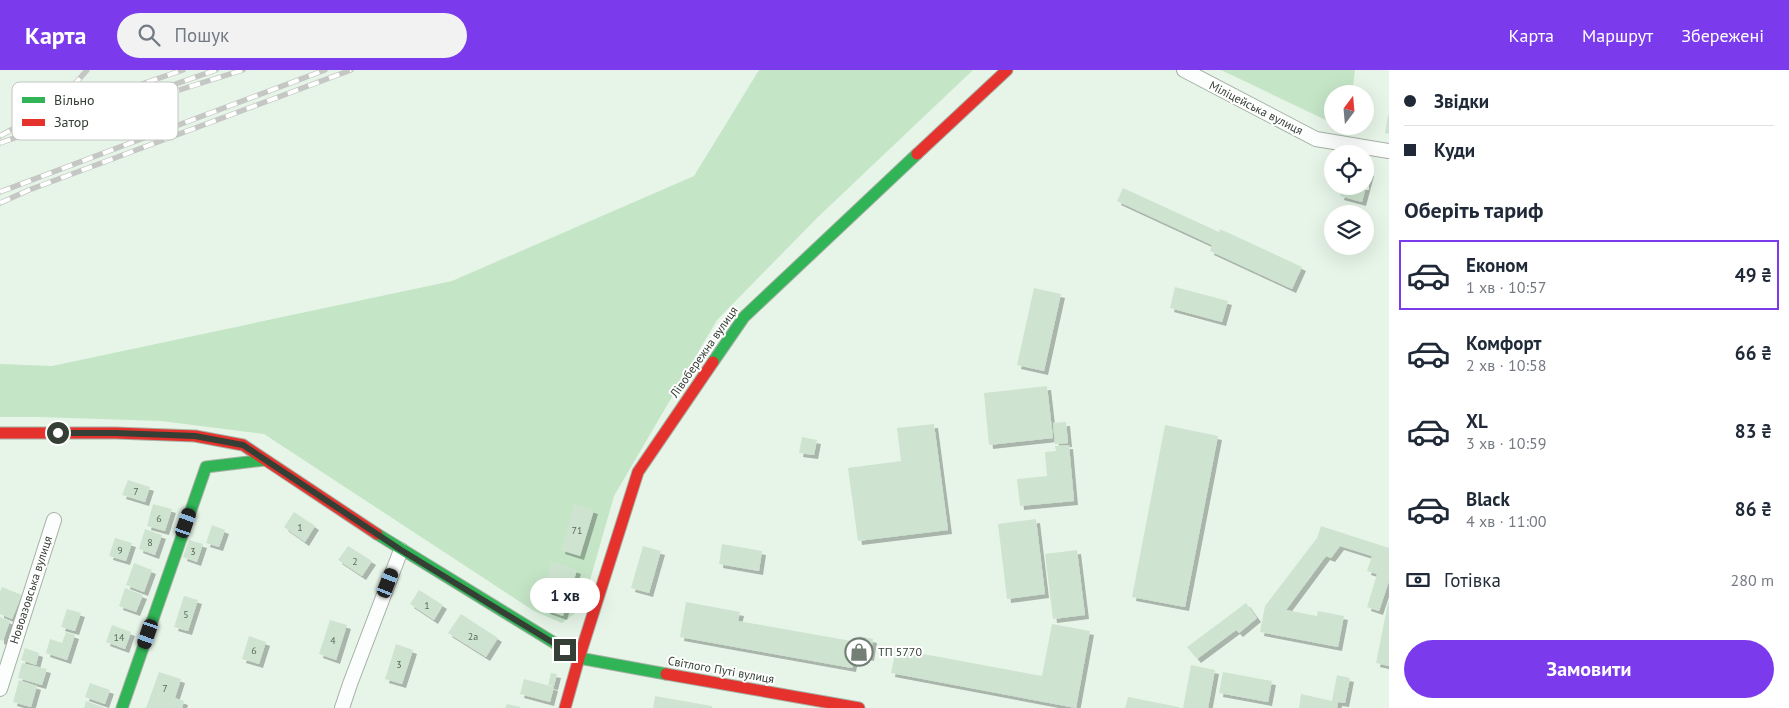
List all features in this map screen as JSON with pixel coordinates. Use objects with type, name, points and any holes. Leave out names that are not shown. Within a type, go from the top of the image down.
[{"type":"main road","name":"Лівобережна вулиця","points":[[565,708],[638,472],[744,317],[1007,70]]},
{"type":"main road","points":[[0,434],[116,433],[195,436],[243,445],[401,550],[579,658]]},
{"type":"main road","points":[[122,708],[206,467],[266,460]]},
{"type":"main road","name":"Світлого Путі вулиця","points":[[579,658],[859,708]]},
{"type":"street","name":"Міліцейська вулиця","points":[[1184,70],[1316,139],[1389,151]]},
{"type":"street","name":"Новоазовська вулиця","points":[[0,689],[54,520]]},
{"type":"street","points":[[342,708],[401,550]]},
{"type":"green space","points":[[759,70],[973,70],[818,217],[717,320],[614,496],[582,608],[562,623],[534,611],[264,434],[161,421],[0,417],[0,364],[52,366],[452,281],[694,176]]},
{"type":"green space","points":[[1221,70],[1355,70],[1353,85],[1324,85],[1324,119]]},
{"type":"building","points":[[1389,115],[1389,134],[1385,133]]},
{"type":"building","points":[[1123,188],[1219,232],[1220,229],[1302,267],[1292,289],[1210,251],[1212,245],[1117,201]]},
{"type":"building","points":[[1340,195],[1364,195],[1362,202]]},
{"type":"building","points":[[1175,287],[1228,301],[1222,322],[1170,308]]},
{"type":"building","points":[[1034,288],[1061,294],[1044,371],[1017,365]]},
{"type":"building","points":[[1047,386],[1053,438],[989,445],[984,393]]},
{"type":"building","points":[[1066,422],[1068,443],[1055,444],[1053,423]]},
{"type":"building","points":[[934,424],[948,530],[858,541],[848,468],[901,461],[897,428]]},
{"type":"building","points":[[1165,425],[1218,436],[1185,607],[1132,597]]},
{"type":"building","points":[[802,437],[817,440],[814,455],[799,453]]},
{"type":"building","points":[[1069,445],[1074,501],[1020,506],[1017,479],[1047,476],[1045,452],[1056,451],[1055,446]]},
{"type":"building","points":[[128,480],[150,487],[145,502],[122,495]]},
{"type":"building","points":[[153,504],[172,509],[165,531],[147,526]]},
{"type":"building","points":[[574,504],[594,510],[580,556],[561,550]]},
{"type":"building","points":[[294,512],[315,526],[305,542],[284,527]]},
{"type":"building","points":[[1036,519],[1045,594],[1007,599],[998,524]]},
{"type":"building","points":[[212,525],[225,530],[219,547],[206,543]]},
{"type":"building","points":[[1321,526],[1389,548],[1389,581],[1379,611],[1367,607],[1377,574],[1367,571],[1372,556],[1340,546],[1331,558],[1326,556],[1286,610],[1317,616],[1318,611],[1344,616],[1338,647],[1260,632],[1265,606],[1317,538]]},
{"type":"building","points":[[145,529],[162,535],[155,555],[139,549]]},
{"type":"building","points":[[115,538],[132,543],[126,561],[109,556]]},
{"type":"building","points":[[189,540],[203,544],[197,562],[183,557]]},
{"type":"building","points":[[722,544],[762,551],[759,571],[719,564]]},
{"type":"building","points":[[348,546],[372,561],[362,576],[338,560]]},
{"type":"building","points":[[643,546],[661,551],[649,593],[631,588]]},
{"type":"building","points":[[1077,550],[1085,615],[1053,619],[1045,554]]},
{"type":"building","points":[[552,562],[577,570],[563,616],[546,610],[548,604],[540,601],[544,590],[551,593],[553,586],[545,584]]},
{"type":"building","points":[[134,563],[152,570],[144,592],[126,585]]},
{"type":"building","points":[[2,587],[22,595],[12,619],[0,614],[0,592]]},
{"type":"building","points":[[125,588],[143,595],[136,612],[119,606]]},
{"type":"building","points":[[419,590],[443,605],[434,620],[410,604]]},
{"type":"building","points":[[184,596],[198,600],[188,631],[174,627]]},
{"type":"building","points":[[686,602],[740,612],[738,621],[857,642],[852,668],[680,637]]},
{"type":"building","points":[[1246,603],[1257,618],[1239,633],[1236,630],[1197,659],[1187,647]]},
{"type":"building","points":[[1389,603],[1389,666],[1376,663]]},
{"type":"building","points":[[67,609],[81,613],[75,631],[61,627]]},
{"type":"building","points":[[461,614],[498,638],[486,657],[448,633]]},
{"type":"building","points":[[0,617],[10,621],[3,641],[0,640]]},
{"type":"building","points":[[330,620],[347,625],[336,660],[319,654]]},
{"type":"building","points":[[1052,624],[1090,631],[1076,708],[891,673],[896,649],[1042,676]]},
{"type":"building","points":[[112,625],[131,632],[125,649],[106,642]]},
{"type":"building","points":[[66,632],[75,635],[67,660],[46,653],[50,639],[62,643]]},
{"type":"building","points":[[249,636],[266,642],[259,664],[242,659]]},
{"type":"building","points":[[859,636],[873,639],[870,657],[857,654]]},
{"type":"building","points":[[396,644],[413,650],[402,684],[385,679]]},
{"type":"building","points":[[25,648],[39,653],[36,665],[21,660]]},
{"type":"building","points":[[22,663],[47,669],[42,685],[18,678]]},
{"type":"building","points":[[1191,665],[1215,670],[1208,708],[1183,708]]},
{"type":"building","points":[[159,672],[181,679],[175,698],[184,701],[182,708],[146,708]]},
{"type":"building","points":[[1223,672],[1272,681],[1268,702],[1219,693]]},
{"type":"building","points":[[551,673],[557,674],[554,686],[548,685]]},
{"type":"building","points":[[1337,675],[1350,678],[1345,703],[1338,702],[1337,708],[1299,708],[1301,694],[1332,701]]},
{"type":"building","points":[[524,679],[554,687],[550,702],[520,694]]},
{"type":"building","points":[[19,680],[37,686],[31,707],[13,702]]},
{"type":"building","points":[[90,683],[110,690],[105,704],[85,697]]},
{"type":"building","points":[[655,696],[712,706],[712,708],[653,708]]},
{"type":"building","points":[[1128,697],[1179,707],[1179,708],[1125,708]]},
{"type":"building","points":[[86,701],[105,708],[84,708]]},
{"type":"building","points":[[507,704],[521,707],[505,708]]},
{"type":"railway","points":[[77,82],[87,70]]},
{"type":"railway","points":[[148,82],[183,70]]},
{"type":"railway","points":[[178,83],[216,70]]},
{"type":"railway","points":[[178,90],[243,70]]},
{"type":"railway","points":[[178,125],[325,70]]},
{"type":"railway","points":[[178,134],[351,70]]},
{"type":"railway","points":[[0,136],[12,129]]},
{"type":"railway","points":[[0,143],[12,139]]},
{"type":"railway","points":[[0,192],[139,140]]},
{"type":"railway","points":[[0,203],[29,190],[163,140]]},
{"type":"traffic: fast","points":[[713,362],[744,317],[917,154]]},
{"type":"traffic: fast","points":[[122,708],[206,467],[265,460]]},
{"type":"traffic: fast","points":[[377,534],[579,658],[666,674]]},
{"type":"traffic: jam","points":[[917,154],[1007,70]]},
{"type":"traffic: jam","points":[[565,708],[638,472],[713,362]]},
{"type":"traffic: jam","points":[[0,433],[116,433],[195,436],[243,445],[377,534]]},
{"type":"traffic: jam","points":[[666,674],[859,708]]},
{"type":"place","name":"ТП 5770","points":[[859,652]]},
{"type":"route","points":[[58,433],[195,436],[243,445],[401,550],[565,650]]}]
